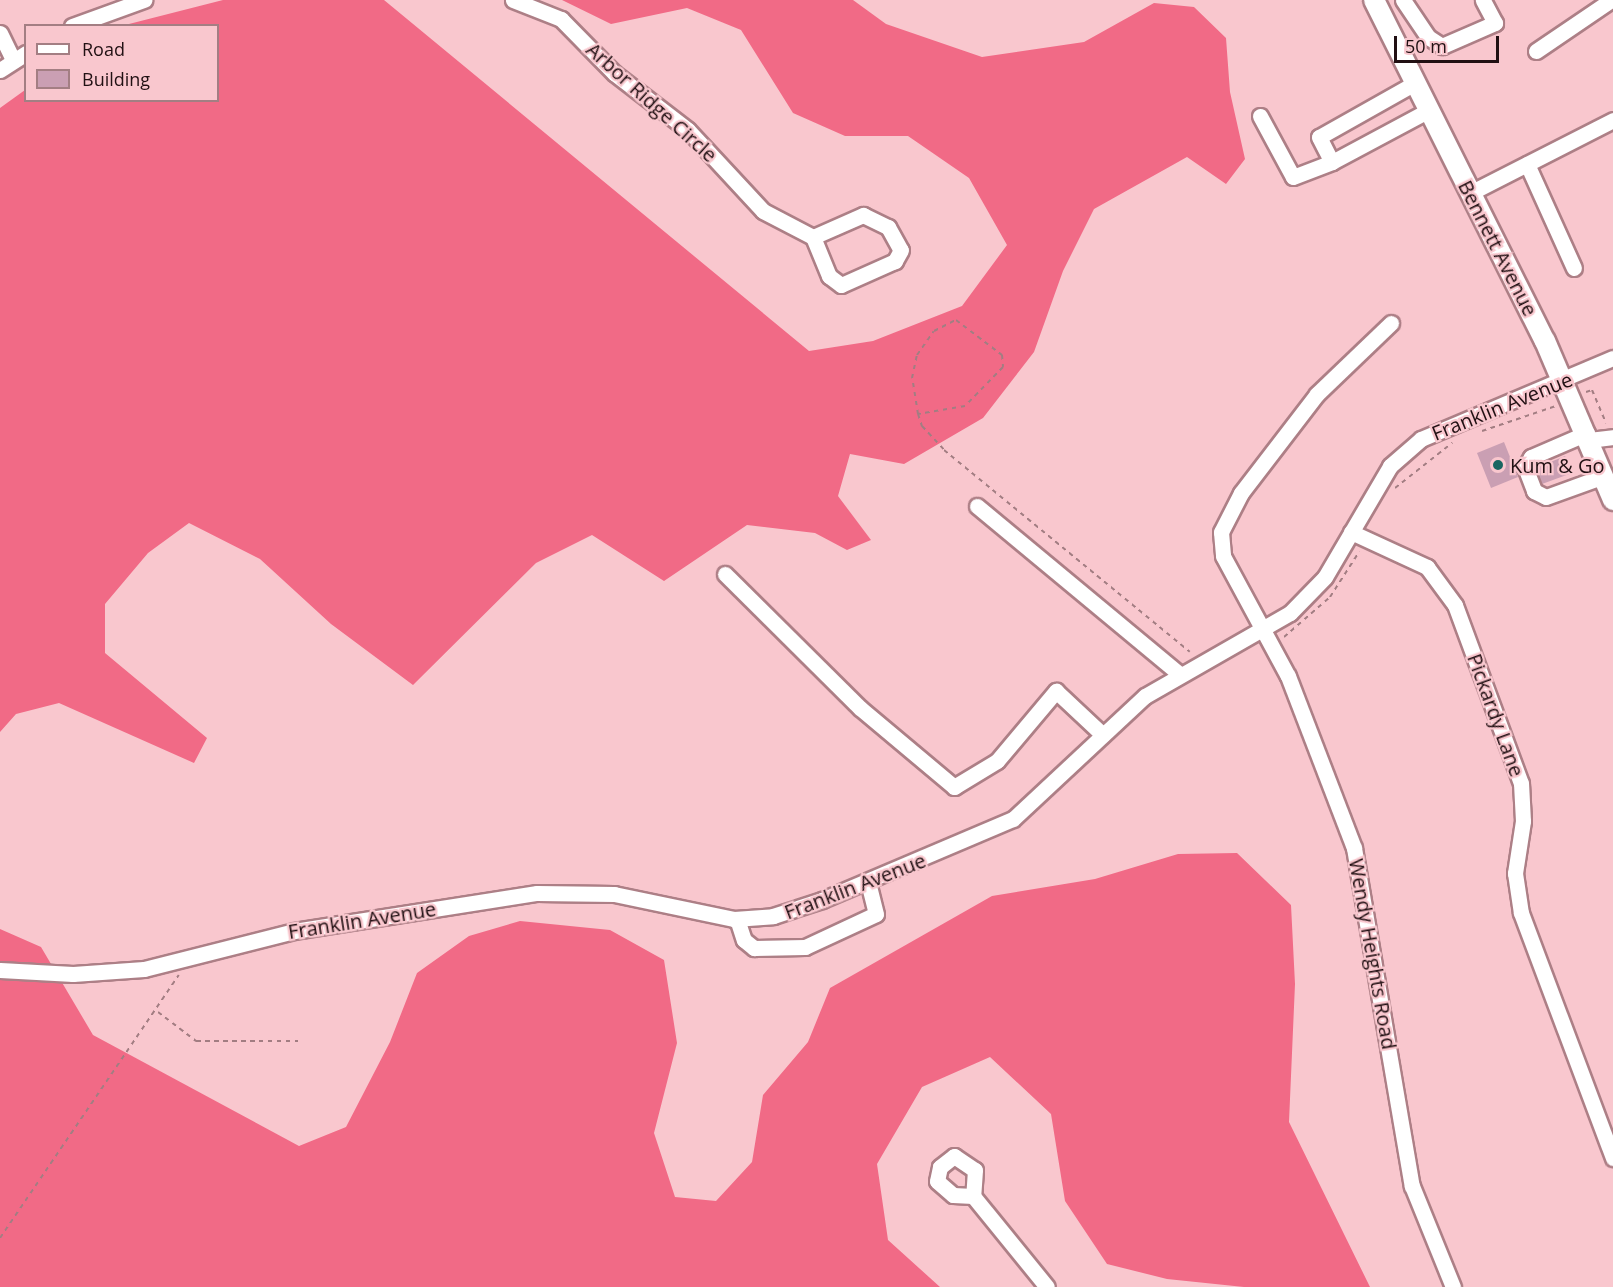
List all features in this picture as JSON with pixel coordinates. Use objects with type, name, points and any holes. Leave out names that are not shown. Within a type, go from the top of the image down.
[{"type":"main road","name":"Bennett Avenue","points":[[1374,0],[1564,382],[1613,500]]},
{"type":"street","points":[[78,24],[144,0]]},
{"type":"street","name":"Arbor Ridge Circle","points":[[513,0],[561,19],[614,73],[688,130],[762,211],[813,237]]},
{"type":"street","points":[[1403,0],[1428,37],[1442,46],[1495,23],[1484,0]]},
{"type":"street","points":[[1536,51],[1611,0]]},
{"type":"street","points":[[0,33],[19,56],[0,70]]},
{"type":"street","points":[[1332,162],[1318,137],[1415,83]]},
{"type":"street","points":[[1260,116],[1293,177],[1332,162],[1429,110]]},
{"type":"street","points":[[1470,193],[1613,120]]},
{"type":"street","points":[[1527,164],[1574,268]]},
{"type":"street","points":[[854,216],[869,216],[888,226],[901,250],[895,261],[841,285],[829,276],[813,237],[854,216]]},
{"type":"street","name":"Wendy Heights Road","points":[[1391,323],[1317,394],[1229,510],[1221,532],[1223,556],[1288,676],[1354,848],[1413,1186],[1453,1287]]},
{"type":"street","name":"Franklin Avenue","points":[[0,970],[109,973],[183,961],[294,931],[537,893],[614,894],[737,919],[792,911],[868,882],[1013,819],[1145,696],[1179,674],[1264,630],[1317,588],[1390,466],[1421,439],[1564,382],[1613,358]]},
{"type":"street","points":[[1604,476],[1546,497],[1531,483],[1525,467],[1531,457],[1588,437],[1612,437]]},
{"type":"street","points":[[977,506],[1179,674]]},
{"type":"street","name":"Pickardy Lane","points":[[1351,532],[1427,567],[1455,605],[1521,783],[1523,821],[1515,873],[1521,913],[1613,1158]]},
{"type":"street","points":[[725,574],[860,708],[954,787],[997,761],[1056,691],[1103,735]]},
{"type":"street","points":[[737,919],[744,940],[754,948],[804,947],[876,914],[868,882]]},
{"type":"street","points":[[974,1196],[1047,1287]]},
{"type":"path","points":[[918,414],[965,406],[1003,367],[1002,355],[960,321],[943,324],[914,364],[918,414],[922,426],[945,450],[1200,663]]},
{"type":"path","points":[[1592,390],[1612,437]]},
{"type":"path","points":[[1474,434],[1556,406]]},
{"type":"path","points":[[1391,493],[1417,465],[1456,441]]},
{"type":"path","points":[[1264,630],[1284,637],[1316,611],[1342,581],[1366,538]]},
{"type":"path","points":[[0,1238],[158,1012],[183,961]]},
{"type":"path","points":[[158,1012],[196,1041],[298,1041]]},
{"type":"shaded area","points":[[223,0],[384,0],[809,351],[873,341],[962,306],[1007,245],[969,178],[908,136],[845,136],[793,113],[741,30],[687,8],[611,24],[562,0],[853,0],[886,24],[982,57],[1084,42],[1154,3],[1194,7],[1226,38],[1230,92],[1245,159],[1226,184],[1187,157],[1094,209],[1063,271],[1034,352],[983,418],[904,464],[850,454],[838,496],[871,540],[847,550],[815,533],[747,525],[664,581],[592,535],[536,563],[413,685],[331,624],[260,559],[189,523],[148,553],[105,604],[105,653],[207,738],[194,763],[59,703],[16,714],[0,732],[0,108],[24,91],[24,102],[219,102],[219,24],[129,24]]},
{"type":"shaded area","points":[[1237,853],[1291,905],[1295,984],[1289,1122],[1370,1287],[1244,1287],[1167,1279],[1107,1264],[1065,1201],[1051,1114],[990,1057],[922,1087],[877,1164],[888,1240],[940,1287],[0,1287],[0,929],[41,947],[93,1035],[299,1146],[346,1127],[390,1042],[417,973],[469,936],[520,921],[610,930],[664,960],[677,1043],[654,1133],[675,1197],[716,1201],[752,1162],[763,1095],[808,1042],[830,988],[992,896],[1095,879],[1178,854]]},
{"type":"building","name":"Kum & Go","points":[[1504,442],[1518,477],[1491,488],[1477,453]]},
{"type":"building","points":[[1565,456],[1572,473],[1542,484],[1536,468]]},
{"type":"place","name":"Kum & Go","points":[[1498,465]]}]
